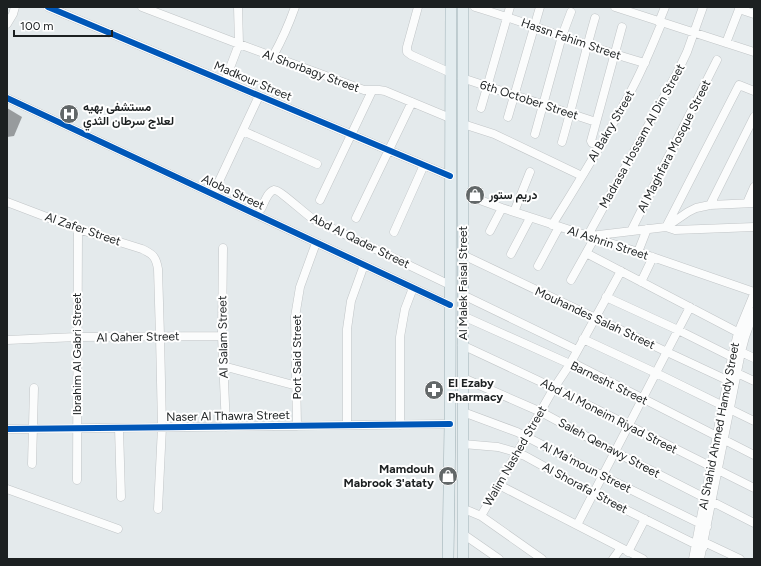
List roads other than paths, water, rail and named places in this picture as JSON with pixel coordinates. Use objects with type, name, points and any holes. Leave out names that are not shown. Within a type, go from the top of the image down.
[{"type":"main road","name":"Al Malek Faisal Street","points":[[448,554],[450,424],[451,7]]},
{"type":"main road","name":"Al Malek Faisal Street","points":[[463,7],[463,555]]},
{"type":"main road","points":[[448,554],[452,553],[463,555]]},
{"type":"street","points":[[7,24],[15,7]]},
{"type":"street","name":"Madkour Street","points":[[48,7],[450,176]]},
{"type":"street","name":"Al Shorbagy Street","points":[[142,7],[364,90],[385,91],[450,118]]},
{"type":"street","points":[[225,81],[240,44],[238,7]]},
{"type":"street","points":[[418,7],[407,46],[408,52],[411,56],[451,73]]},
{"type":"street","name":"Hassn Fahim Street","points":[[478,7],[587,45],[645,63]]},
{"type":"street","points":[[481,108],[510,7]]},
{"type":"street","points":[[508,117],[540,7]]},
{"type":"street","points":[[615,7],[630,9],[660,22],[754,52]]},
{"type":"street","name":"Al Bakry Street","points":[[538,266],[555,226],[645,63],[665,7]]},
{"type":"street","name":"Madrasa Hossam Al Din Street","points":[[570,280],[586,253],[590,238],[668,92],[687,52],[703,7]]},
{"type":"street","points":[[273,56],[289,25],[292,8]]},
{"type":"street","points":[[726,43],[740,8],[754,14]]},
{"type":"street","points":[[534,134],[562,36],[571,12]]},
{"type":"street","points":[[562,142],[595,18]]},
{"type":"street","points":[[600,146],[592,143],[591,141],[622,27]]},
{"type":"street","name":"Al Maghfara Mosque Street","points":[[631,232],[717,60]]},
{"type":"street","name":"6th October Street","points":[[462,78],[596,122]]},
{"type":"street","points":[[666,227],[739,85],[754,91]]},
{"type":"street","points":[[320,200],[372,91]]},
{"type":"street","points":[[213,194],[259,96]]},
{"type":"street","name":"Aloba Street","points":[[7,98],[450,305]]},
{"type":"street","points":[[356,218],[412,102]]},
{"type":"street","points":[[710,205],[754,117]]},
{"type":"street","points":[[463,124],[494,134],[582,176]]},
{"type":"street","points":[[243,131],[317,164]]},
{"type":"street","points":[[394,232],[424,165]]},
{"type":"street","points":[[514,212],[530,172]]},
{"type":"street","points":[[666,227],[696,208],[710,205],[750,203],[754,188]]},
{"type":"street","name":"Abd Al Qader Street","points":[[261,209],[270,192],[277,190],[302,212],[313,219],[450,285]]},
{"type":"street","name":"Al Ashrin Street","points":[[463,194],[590,238],[638,252],[754,293]]},
{"type":"street","name":"Al Zafer Street","points":[[7,202],[78,229],[142,249],[150,253],[156,260],[158,269],[160,336]]},
{"type":"street","points":[[490,231],[502,208]]},
{"type":"street","points":[[511,254],[530,218]]},
{"type":"street","points":[[590,238],[666,227],[675,230],[754,227]]},
{"type":"street","name":"Ibrahim Al Gabri Street","points":[[77,480],[78,229]]},
{"type":"street","points":[[638,252],[648,229]]},
{"type":"street","name":"Port Said Street","points":[[297,426],[295,317],[300,287],[316,243]]},
{"type":"street","name":"Al Salam Street","points":[[223,248],[222,336],[226,427]]},
{"type":"street","points":[[586,253],[742,335]]},
{"type":"street","name":"Mouhandes Salah Street","points":[[463,255],[728,380]]},
{"type":"street","points":[[641,282],[653,258]]},
{"type":"street","points":[[347,425],[346,329],[351,301],[364,265]]},
{"type":"street","name":"Walim Nashed Street","points":[[481,516],[554,388],[570,364],[620,271]]},
{"type":"street","points":[[400,425],[400,337],[404,315],[413,288]]},
{"type":"street","name":"Al Shahid Ahmed Hamdy Street","points":[[726,407],[737,373],[741,352],[742,335],[754,293]]},
{"type":"street","points":[[463,295],[577,350]]},
{"type":"street","points":[[606,297],[732,357]]},
{"type":"street","points":[[577,525],[690,307]]},
{"type":"street","name":"Al Shahid Ahmed Hamdy Street","points":[[700,559],[708,500],[726,407],[728,380],[732,357],[754,312]]},
{"type":"street","name":"Barnesht Street","points":[[463,316],[570,364],[577,365],[754,455]]},
{"type":"street","points":[[158,509],[162,427],[160,336]]},
{"type":"street","name":"Al Qaher Street","points":[[7,340],[77,337],[222,336]]},
{"type":"street","points":[[583,339],[754,420]]},
{"type":"street","name":"Abd Al Moneim Riyad Street","points":[[462,345],[554,388],[754,488]]},
{"type":"street","points":[[741,352],[754,358]]},
{"type":"street","points":[[223,366],[297,386]]},
{"type":"street","points":[[737,373],[754,381]]},
{"type":"street","name":"Saleh Qenawy Street","points":[[463,378],[541,412],[615,452],[754,523]]},
{"type":"street","points":[[32,464],[34,388]]},
{"type":"street","name":"Al Ma'moun Street","points":[[463,412],[510,429],[704,525]]},
{"type":"street","name":"Naser Al Thawra Street","points":[[7,429],[450,424]]},
{"type":"street","points":[[119,428],[121,497]]},
{"type":"street","name":"Al Shorafa' Street","points":[[463,444],[498,447],[517,453],[645,519],[701,545],[740,559]]},
{"type":"street","points":[[499,484],[643,559]]},
{"type":"street","points":[[7,489],[118,529]]},
{"type":"street","points":[[463,509],[481,516],[542,559]]},
{"type":"street","points":[[614,559],[624,550],[645,519]]},
{"type":"street","points":[[463,534],[499,559]]},
{"type":"street","name":"Al Shahid Ahmed Hamdy Street","points":[[693,559],[701,545]]},
{"type":"place","name":"مستشفى بهيه لعلاج سرطان الثدي","points":[[69,114]]},
{"type":"place","name":"دريم ستور","points":[[475,195]]},
{"type":"place","name":"El Ezaby Pharmacy","points":[[434,390]]},
{"type":"place","name":"Mamdouh Mabrook 3'ataty","points":[[448,476]]}]
